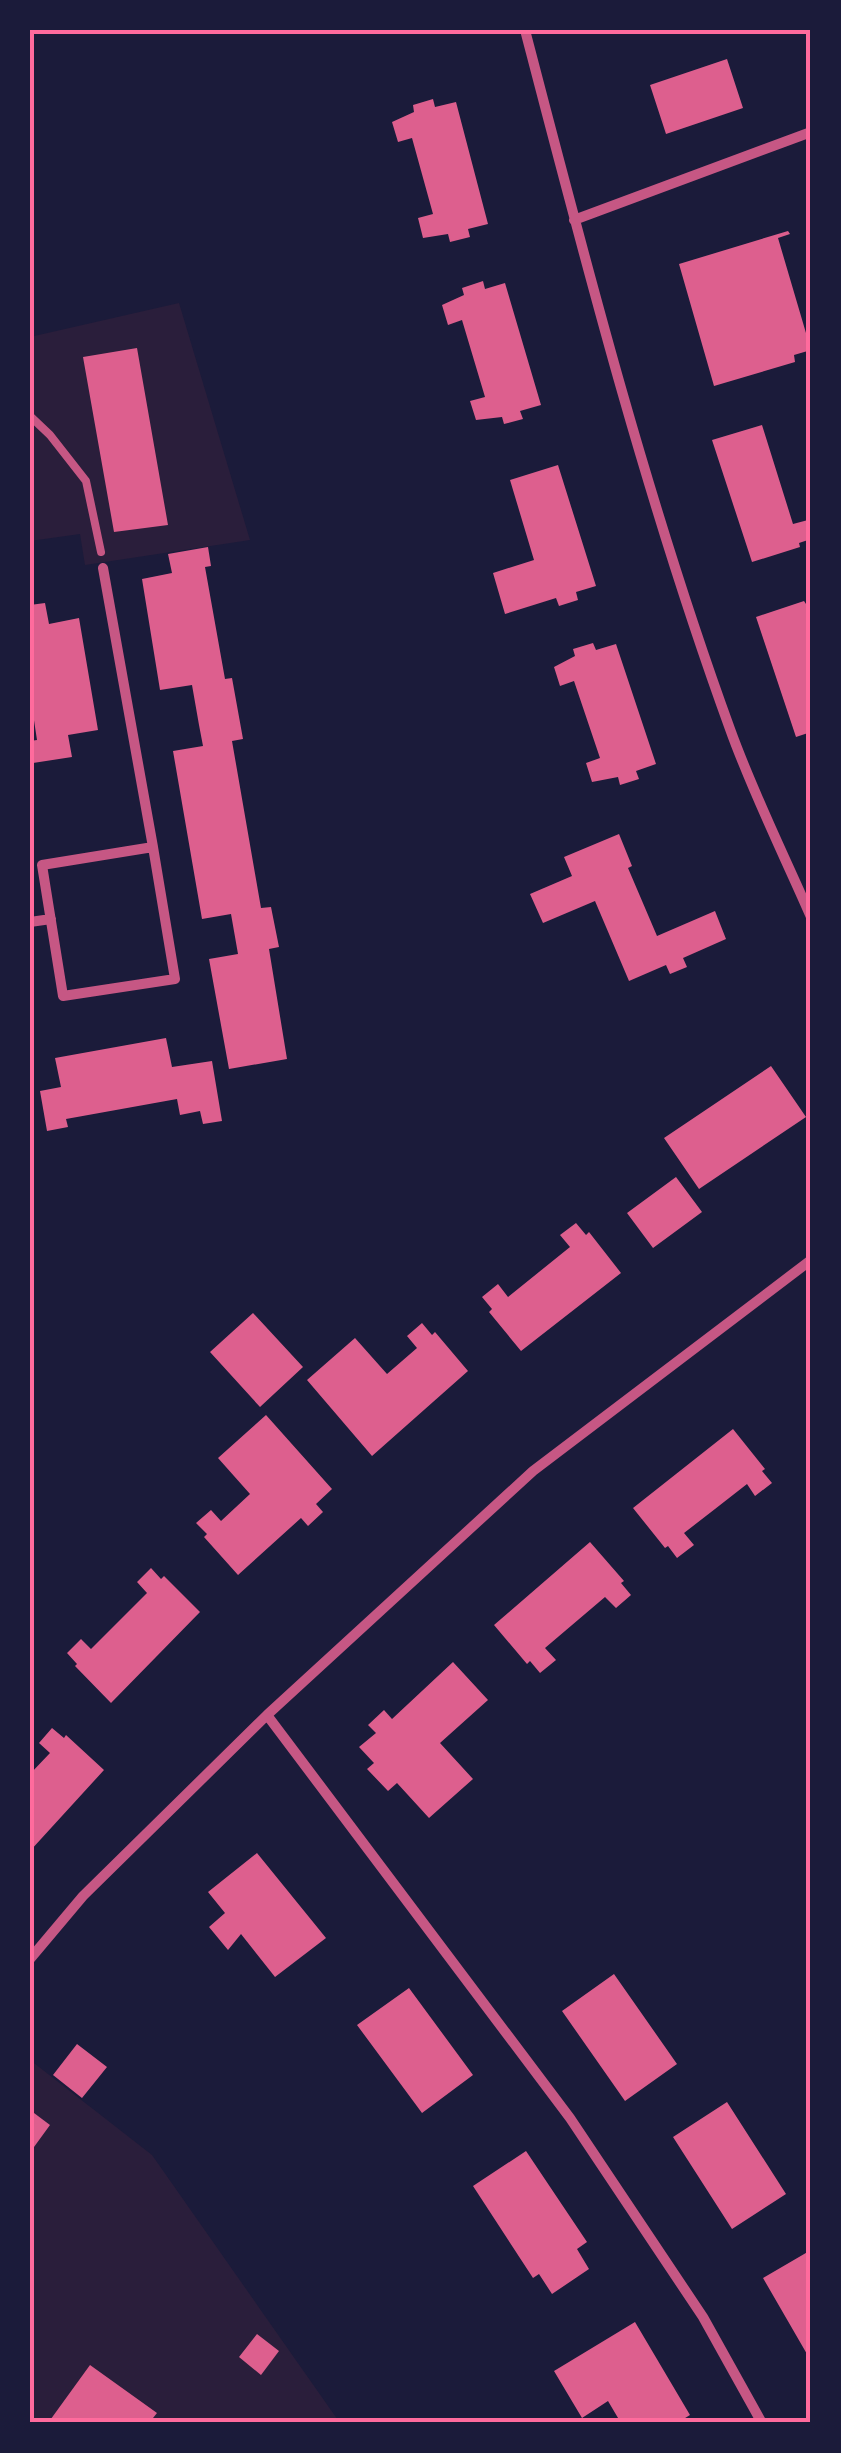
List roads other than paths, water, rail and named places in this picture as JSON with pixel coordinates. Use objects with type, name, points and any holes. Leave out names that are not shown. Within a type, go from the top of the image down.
[{"type":"street","points":[[525,30],[574,220],[650,484],[730,731],[811,917]]},
{"type":"street","points":[[574,220],[811,132]]},
{"type":"street","points":[[103,568],[153,847],[175,979],[64,996],[42,865],[153,847]]},
{"type":"street","points":[[30,922],[50,919]]},
{"type":"street","points":[[30,1958],[84,1896],[267,1715],[533,1470],[811,1260]]},
{"type":"street","points":[[267,1715],[570,2118],[703,2317],[762,2423]]},
{"type":"lane","points":[[30,416],[86,481],[100,552]]}]
